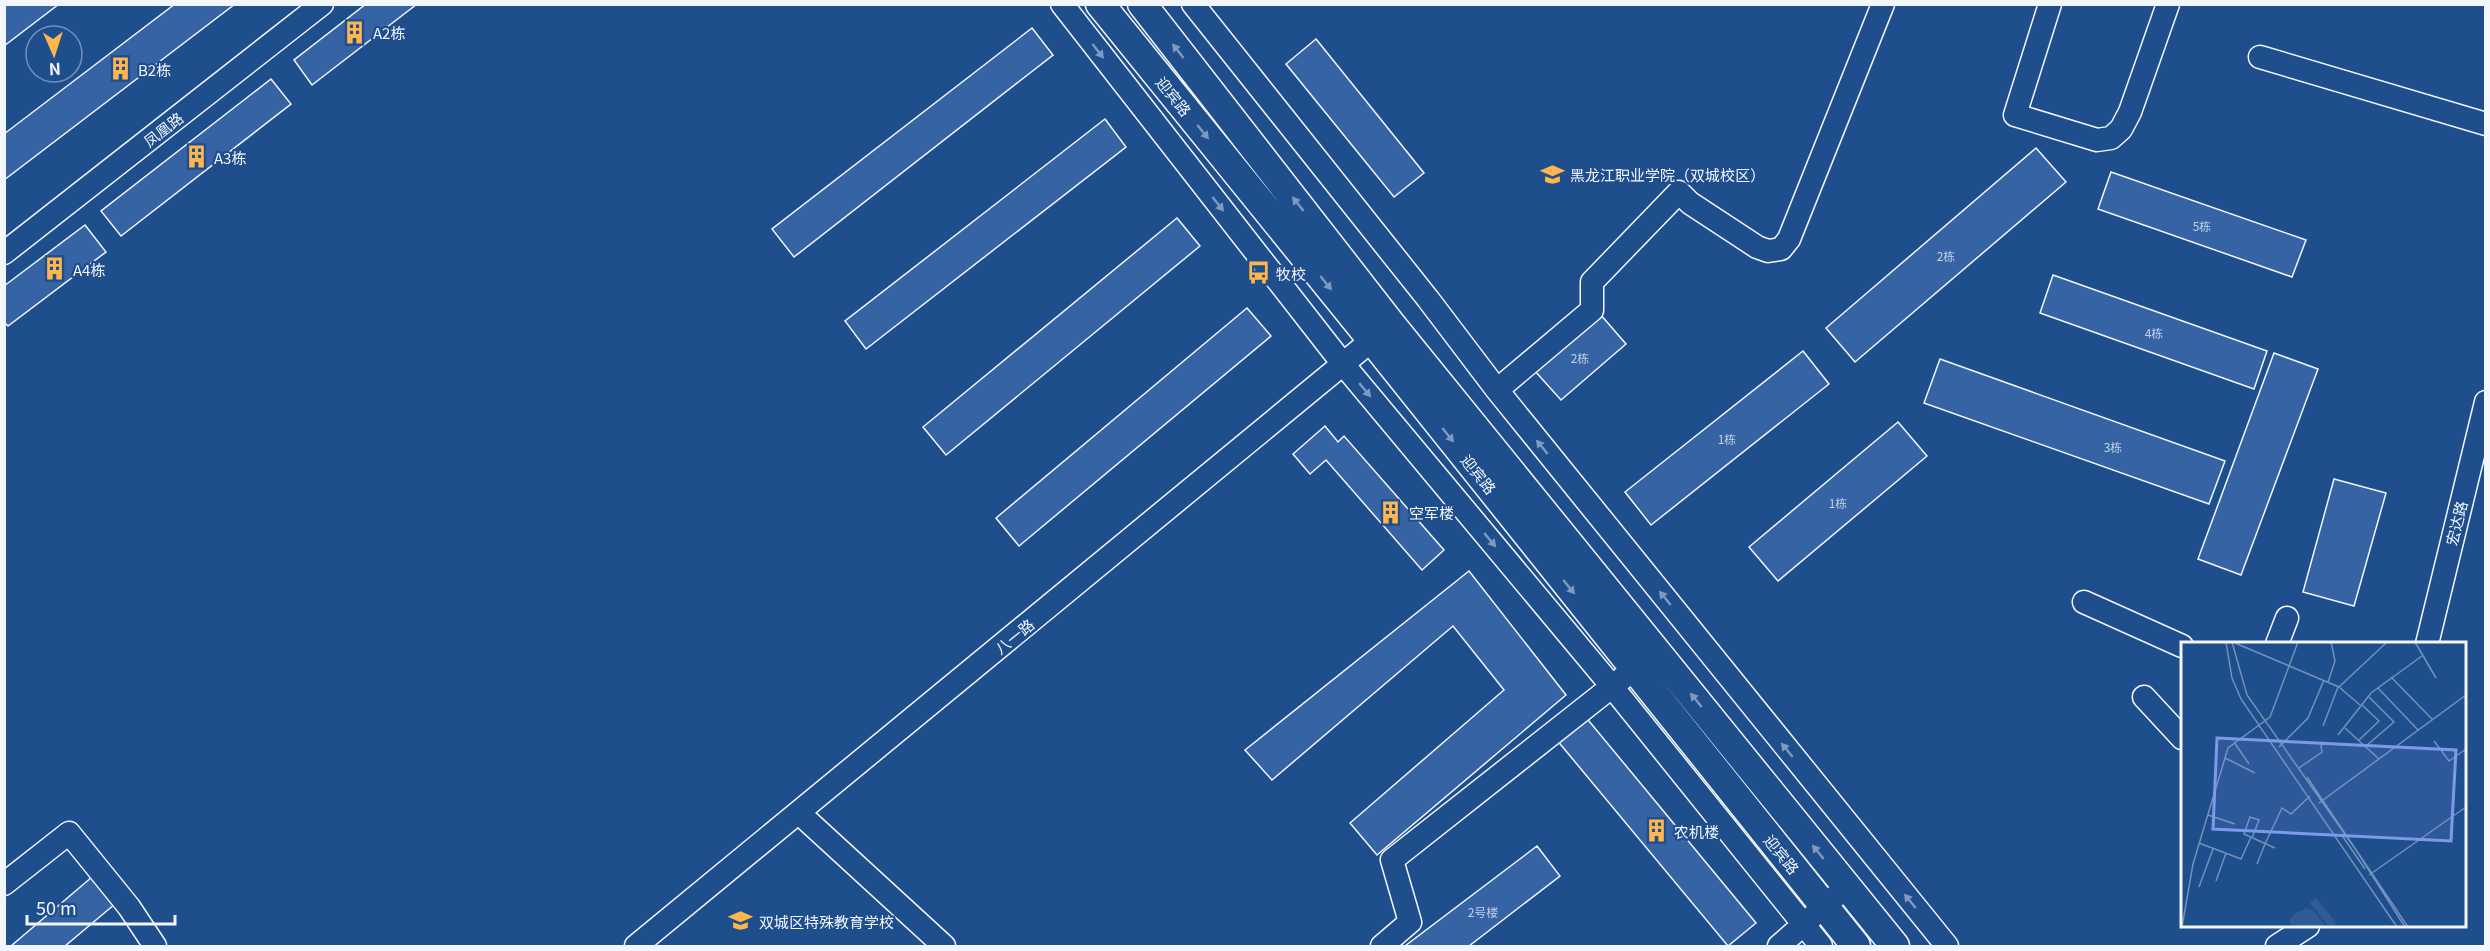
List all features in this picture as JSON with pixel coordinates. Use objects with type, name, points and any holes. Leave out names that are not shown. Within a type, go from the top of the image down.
[{"type":"main road","name":"迎宾路","points":[[1100,4],[1382,332],[1895,946]]},
{"type":"main road","name":"迎宾路","points":[[1142,4],[1814,916],[1856,946]]},
{"type":"street","name":"凤凰路","points":[[4,253],[322,4]]},
{"type":"street","points":[[1062,4],[1343,364],[1612,687],[1814,916],[1821,946]]},
{"type":"street","points":[[1193,4],[1428,299],[1497,390],[1947,946]]},
{"type":"street","points":[[1497,390],[1592,310],[1592,282],[1679,192],[1690,203],[1757,247],[1768,251],[1781,249],[1789,239],[1883,4]]},
{"type":"street","points":[[2049,4],[2015,115],[2097,140],[2110,138],[2121,129],[2130,112],[2168,4]]},
{"type":"street","points":[[2260,57],[2486,124]]},
{"type":"street","name":"八一路","points":[[636,946],[1382,332]]},
{"type":"street","name":"宏达路","points":[[2427,642],[2486,402]]},
{"type":"street","points":[[2084,602],[2181,646]]},
{"type":"street","points":[[2278,642],[2287,618]]},
{"type":"street","points":[[1382,946],[1410,922],[1392,861],[1634,669]]},
{"type":"street","points":[[2144,697],[2181,737]]},
{"type":"street","points":[[799,813],[942,946]]},
{"type":"street","points":[[4,885],[69,833],[129,907],[155,946]]},
{"type":"street","points":[[1779,946],[1846,887]]},
{"type":"street","points":[[2277,946],[2306,927]]},
{"type":"building","points":[[4,4],[59,4],[33,24],[24,24],[24,31],[4,46]]},
{"type":"building","name":"B2栋","points":[[175,4],[235,4],[4,180],[4,134],[70,84],[84,84],[84,73]]},
{"type":"building","name":"A2栋","points":[[366,4],[417,4],[312,85],[294,60]]},
{"type":"building","points":[[1032,28],[1053,55],[794,257],[772,229]]},
{"type":"building","points":[[1316,39],[1424,173],[1394,197],[1286,64]]},
{"type":"building","name":"A3栋","points":[[271,79],[291,104],[121,236],[101,211]]},
{"type":"building","points":[[1105,119],[1126,147],[866,349],[845,321]]},
{"type":"building","points":[[2036,148],[2066,182],[1855,362],[1826,328]]},
{"type":"building","points":[[2111,172],[2306,240],[2292,277],[2098,209]]},
{"type":"building","points":[[1177,218],[1200,246],[946,455],[923,427]]},
{"type":"building","name":"A4栋","points":[[85,225],[106,252],[8,326],[4,322],[4,286]]},
{"type":"building","points":[[2053,275],[2267,351],[2254,389],[2040,313]]},
{"type":"building","points":[[1247,308],[1271,336],[1019,546],[996,518]]},
{"type":"building","points":[[1600,314],[1626,344],[1561,400],[1534,370]]},
{"type":"building","points":[[1803,351],[1829,384],[1651,525],[1625,492]]},
{"type":"building","points":[[2274,353],[2318,369],[2241,575],[2198,559]]},
{"type":"building","points":[[1940,359],[2225,461],[2209,504],[1924,403]]},
{"type":"building","points":[[1898,422],[1927,456],[1778,581],[1749,547]]},
{"type":"building","name":"空军楼","points":[[1325,426],[1338,442],[1344,436],[1444,550],[1422,570],[1326,460],[1310,474],[1293,454]]},
{"type":"building","points":[[2334,479],[2386,493],[2354,606],[2303,592]]},
{"type":"building","points":[[1469,571],[1566,695],[1377,855],[1350,823],[1504,690],[1453,626],[1272,780],[1245,750]]},
{"type":"building","name":"农机楼","points":[[1584,715],[1756,923],[1728,946],[1556,739]]},
{"type":"building","points":[[1537,846],[1560,876],[1469,946],[1405,946]]},
{"type":"building","points":[[92,877],[115,904],[65,946],[11,946]]},
{"type":"place","name":"A2栋","points":[[355,32]]},
{"type":"place","name":"B2栋","points":[[120,69]]},
{"type":"place","name":"A3栋","points":[[196,157]]},
{"type":"place","name":"黑龙江职业学院（双城校区）","points":[[1552,174]]},
{"type":"place","name":"A4栋","points":[[55,269]]},
{"type":"place","name":"牧校","points":[[1258,273]]},
{"type":"place","name":"空军楼","points":[[1391,512]]},
{"type":"place","name":"农机楼","points":[[1656,831]]},
{"type":"place","name":"双城区特殊教育学校","points":[[741,921]]}]
